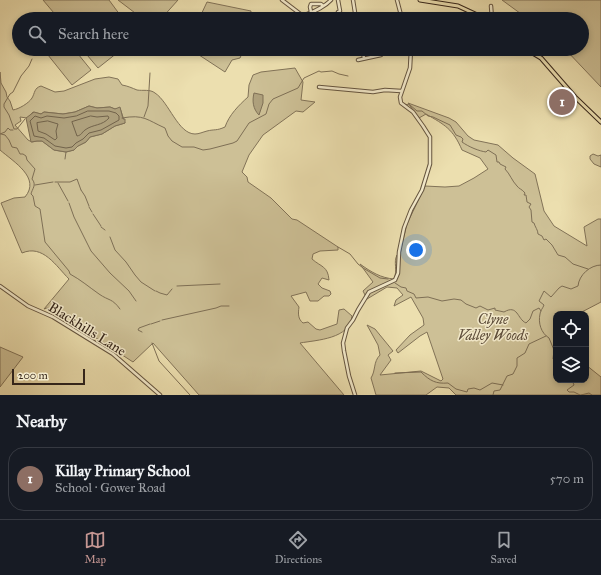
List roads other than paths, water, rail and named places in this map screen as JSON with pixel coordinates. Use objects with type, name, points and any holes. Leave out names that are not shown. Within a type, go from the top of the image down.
[{"type":"main road","points":[[420,0],[458,6],[471,12]]},
{"type":"main road","points":[[537,56],[575,97],[601,122]]},
{"type":"street","points":[[282,0],[298,12]]},
{"type":"street","points":[[323,6],[321,4],[311,4],[311,12],[315,11],[323,6],[331,0]]},
{"type":"street","points":[[338,0],[340,11],[338,12]]},
{"type":"street","points":[[353,0],[355,12]]},
{"type":"street","points":[[397,0],[400,12]]},
{"type":"street","points":[[491,6],[491,12]]},
{"type":"street","points":[[358,60],[375,56]]},
{"type":"street","points":[[355,395],[349,376],[344,351],[343,343],[346,330],[369,292],[396,280],[398,273],[399,252],[404,228],[411,210],[422,190],[430,164],[430,137],[413,112],[401,103],[401,91],[410,68],[411,56]]},
{"type":"street","points":[[318,87],[373,92],[385,90],[401,91]]},
{"type":"street","name":"Blackhills Lane","points":[[0,286],[28,306],[53,317],[113,354],[160,395]]},
{"type":"water","points":[[254,93],[263,95],[263,103],[259,115],[255,110],[253,99]]},
{"type":"water","points":[[89,106],[97,108],[110,107],[115,109],[120,107],[125,123],[115,126],[102,134],[90,137],[86,142],[74,150],[66,152],[54,150],[42,141],[31,142],[26,118],[34,112],[41,114],[44,112],[63,114],[75,112]]},
{"type":"waterway","points":[[25,119],[17,129],[14,129],[4,104],[13,92],[32,59]]},
{"type":"waterway","points":[[122,118],[141,117],[149,120],[165,128],[172,141],[182,147],[194,147],[203,150],[210,149],[237,141],[249,123],[266,114],[269,104],[273,99],[298,88],[304,78],[319,71],[332,71],[348,76]]},
{"type":"waterway","points":[[144,117],[148,106],[150,73]]},
{"type":"waterway","points":[[403,104],[410,105],[417,111],[422,111],[428,116],[450,125],[456,135],[461,137],[463,139],[462,142],[468,146],[486,152],[488,150],[496,155],[497,162],[506,167],[505,169],[515,184],[525,193],[524,195],[526,195],[527,202],[531,204],[529,207],[531,210],[532,222],[534,223],[538,234],[552,245],[558,255],[565,257],[573,264],[588,269]]},
{"type":"waterway","points":[[0,134],[5,132],[8,128],[13,130]]},
{"type":"waterway","points":[[1,134],[5,135],[12,147],[17,148],[20,154],[26,156],[27,160],[35,169],[32,179],[34,185],[31,194],[33,196],[35,206],[40,209],[45,242],[70,274],[102,296],[112,301],[120,309]]},
{"type":"waterway","points":[[65,159],[66,152]]},
{"type":"waterway","points":[[55,182],[70,182],[77,179],[81,190]]},
{"type":"waterway","points":[[35,185],[53,182]]},
{"type":"waterway","points":[[58,183],[68,201]]},
{"type":"waterway","points":[[81,190],[89,206]]},
{"type":"waterway","points":[[69,203],[74,217],[91,251],[110,273],[129,291],[136,301]]},
{"type":"waterway","points":[[89,207],[92,212]]},
{"type":"waterway","points":[[93,214],[101,226]]},
{"type":"waterway","points":[[101,227],[105,230]]},
{"type":"waterway","points":[[110,237],[115,250],[135,275],[141,282],[155,291]]},
{"type":"waterway","points":[[338,247],[350,254],[363,268],[380,278],[388,279]]},
{"type":"waterway","points":[[553,348],[549,338],[541,328],[539,321],[540,313],[544,305],[539,301],[544,291],[551,297],[562,286],[571,289],[578,286],[580,278],[586,271],[597,265],[601,265]]},
{"type":"waterway","points":[[395,283],[406,288],[407,291],[414,294],[416,298],[428,297],[442,301],[454,299],[461,300],[476,308],[480,306],[488,310],[495,308],[495,310],[504,312],[512,310],[515,311],[526,323],[530,319],[533,311],[539,308],[541,311]]},
{"type":"waterway","points":[[177,286],[220,284]]},
{"type":"waterway","points":[[156,291],[167,295],[172,289]]},
{"type":"waterway","points":[[162,320],[221,306],[229,306]]},
{"type":"waterway","points":[[151,324],[160,321]]},
{"type":"waterway","points":[[142,332],[138,330],[139,328],[150,324]]},
{"type":"waterway","points":[[493,395],[494,391],[500,390],[507,376],[513,374],[517,366],[517,358],[525,353],[529,344],[546,336]]},
{"type":"waterway","points":[[152,343],[159,361],[190,395]]},
{"type":"waterway","points":[[395,373],[421,372],[433,381],[448,383],[456,389],[467,392],[468,389],[474,388],[480,390],[492,383],[503,385]]},
{"type":"waterway","points":[[573,383],[574,385],[567,390],[580,395]]},
{"type":"waterway","points":[[581,395],[589,393],[592,395]]},
{"type":"place","name":"Killay Primary School","points":[[562,102]]},
{"type":"park label","name":"Clyne Valley Woods","points":[[493,328]]}]
